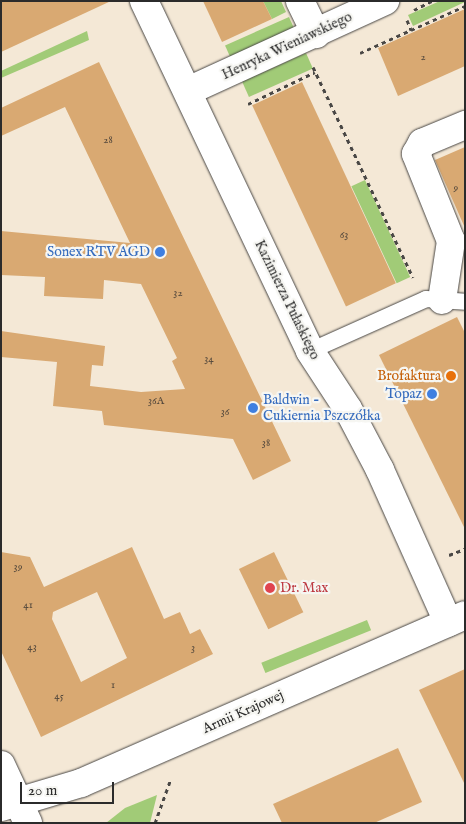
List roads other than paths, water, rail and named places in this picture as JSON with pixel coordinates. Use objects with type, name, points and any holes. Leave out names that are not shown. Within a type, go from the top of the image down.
[{"type":"street","name":"Kazimierza Pułaskiego","points":[[144,1],[310,351],[348,409],[457,619]]},
{"type":"street","points":[[300,1],[312,46]]},
{"type":"street","name":"Henryka Wieniawskiego","points":[[188,91],[312,46],[394,6]]},
{"type":"street","points":[[453,301],[451,242],[416,154],[422,143],[465,125]]},
{"type":"street","name":"Armii Krajowej","points":[[16,810],[457,619]]},
{"type":"street","points":[[1,765],[16,810]]},
{"type":"lane","points":[[310,351],[426,299],[453,301]]},
{"type":"place","name":"Sonex RTV AGD","points":[[160,252]]},
{"type":"place","name":"Brofaktura","points":[[451,376]]},
{"type":"place","name":"Topaz","points":[[432,394]]},
{"type":"place","name":"Baldwin - Cukiernia Pszczółka","points":[[253,408]]},
{"type":"place","name":"Dr. Max","points":[[270,588]]}]
